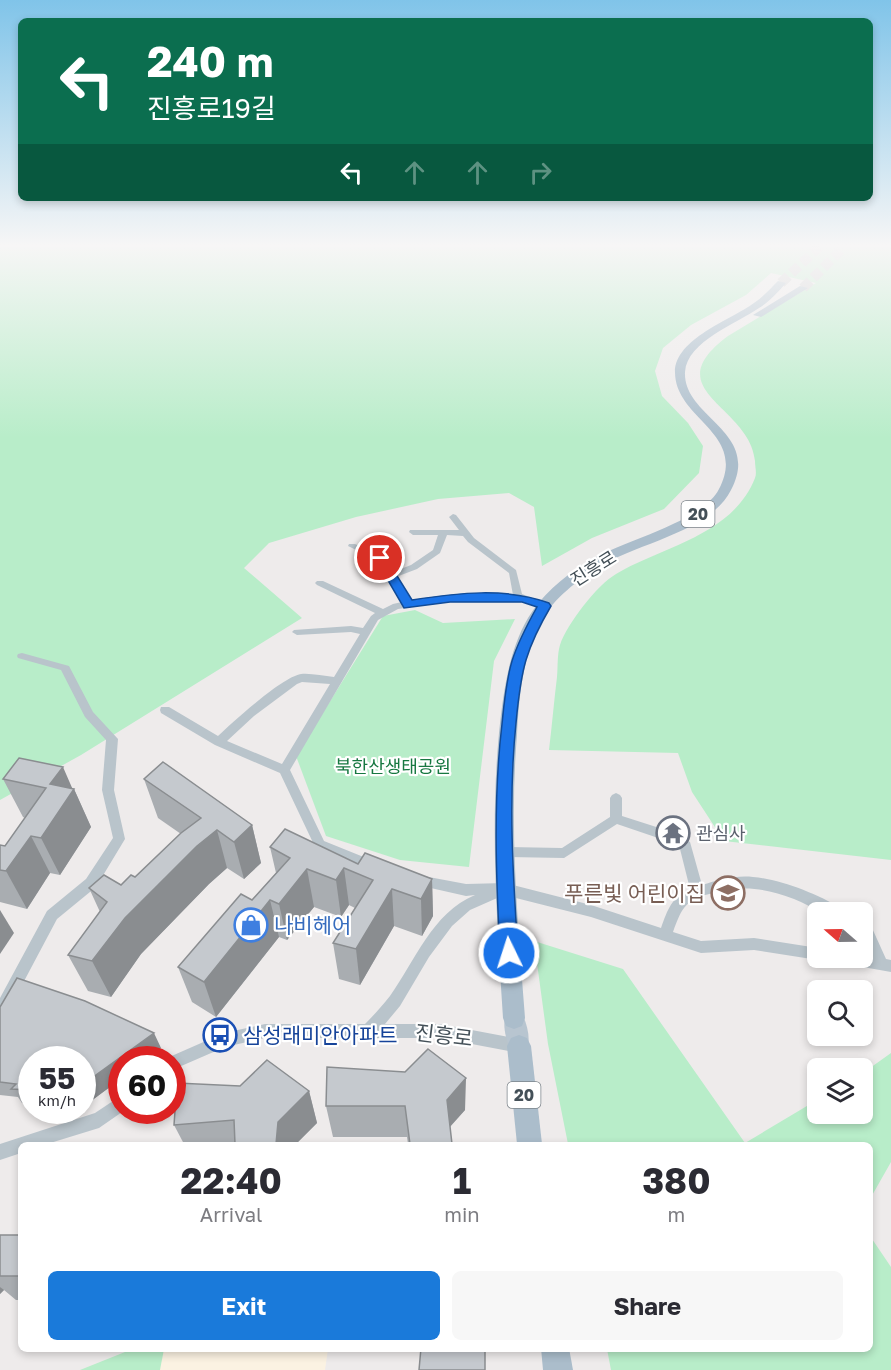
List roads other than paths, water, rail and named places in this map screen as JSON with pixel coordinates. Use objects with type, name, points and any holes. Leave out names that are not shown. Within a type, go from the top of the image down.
[{"type":"main road","name":"진흥로","points":[[530,1142],[514,1018],[505,889],[504,770],[518,662],[528,635],[544,606],[565,586],[595,562],[679,526],[720,498],[732,473],[728,444],[681,386],[680,371],[682,364],[702,338],[748,311]]},
{"type":"main road","points":[[691,351],[765,311]]},
{"type":"main road","points":[[556,1352],[558,1370]]},
{"type":"street","points":[[453,517],[465,533],[513,572],[518,596],[544,606]]},
{"type":"street","points":[[413,532],[465,533]]},
{"type":"street","points":[[392,575],[414,567],[437,551],[444,532]]},
{"type":"street","points":[[352,546],[380,558],[409,605]]},
{"type":"street","points":[[320,583],[383,613]]},
{"type":"street","points":[[284,771],[374,618],[396,606],[450,598],[523,598]]},
{"type":"street","points":[[297,632],[351,629],[366,632]]},
{"type":"street","points":[[0,1012],[52,915],[91,882],[119,839],[108,790],[112,739],[89,714],[65,668],[22,656]]},
{"type":"street","points":[[219,742],[250,713],[293,681],[301,678],[336,681]]},
{"type":"street","points":[[165,710],[219,742],[284,771],[320,845],[385,871]]},
{"type":"street","points":[[616,798],[616,819]]},
{"type":"street","points":[[505,852],[564,853],[616,819]]},
{"type":"street","points":[[616,819],[672,837],[686,846],[697,892]]},
{"type":"street","points":[[407,878],[466,890],[505,889],[591,911],[701,947],[754,944],[807,952]]},
{"type":"street","points":[[664,935],[680,901],[697,892],[726,884],[755,882],[812,902]]},
{"type":"street","points":[[369,1029],[396,1000],[446,922],[463,907],[505,889]]},
{"type":"street","points":[[873,942],[887,965]]},
{"type":"street","name":"진흥로","points":[[186,1057],[224,1040],[265,1031],[357,1032],[369,1029],[440,1031],[519,1046]]},
{"type":"street","points":[[31,1142],[99,1120],[108,1113]]},
{"type":"street","points":[[0,1151],[18,1146]]},
{"type":"place","name":"관심사","points":[[673,833]]},
{"type":"place","name":"푸른빛 어린이집","points":[[728,893]]},
{"type":"place","name":"나비헤어","points":[[251,925]]},
{"type":"place","name":"삼성래미안아파트","points":[[220,1035]]},
{"type":"park label","name":"북한산생태공원","points":[[393,766]]}]
